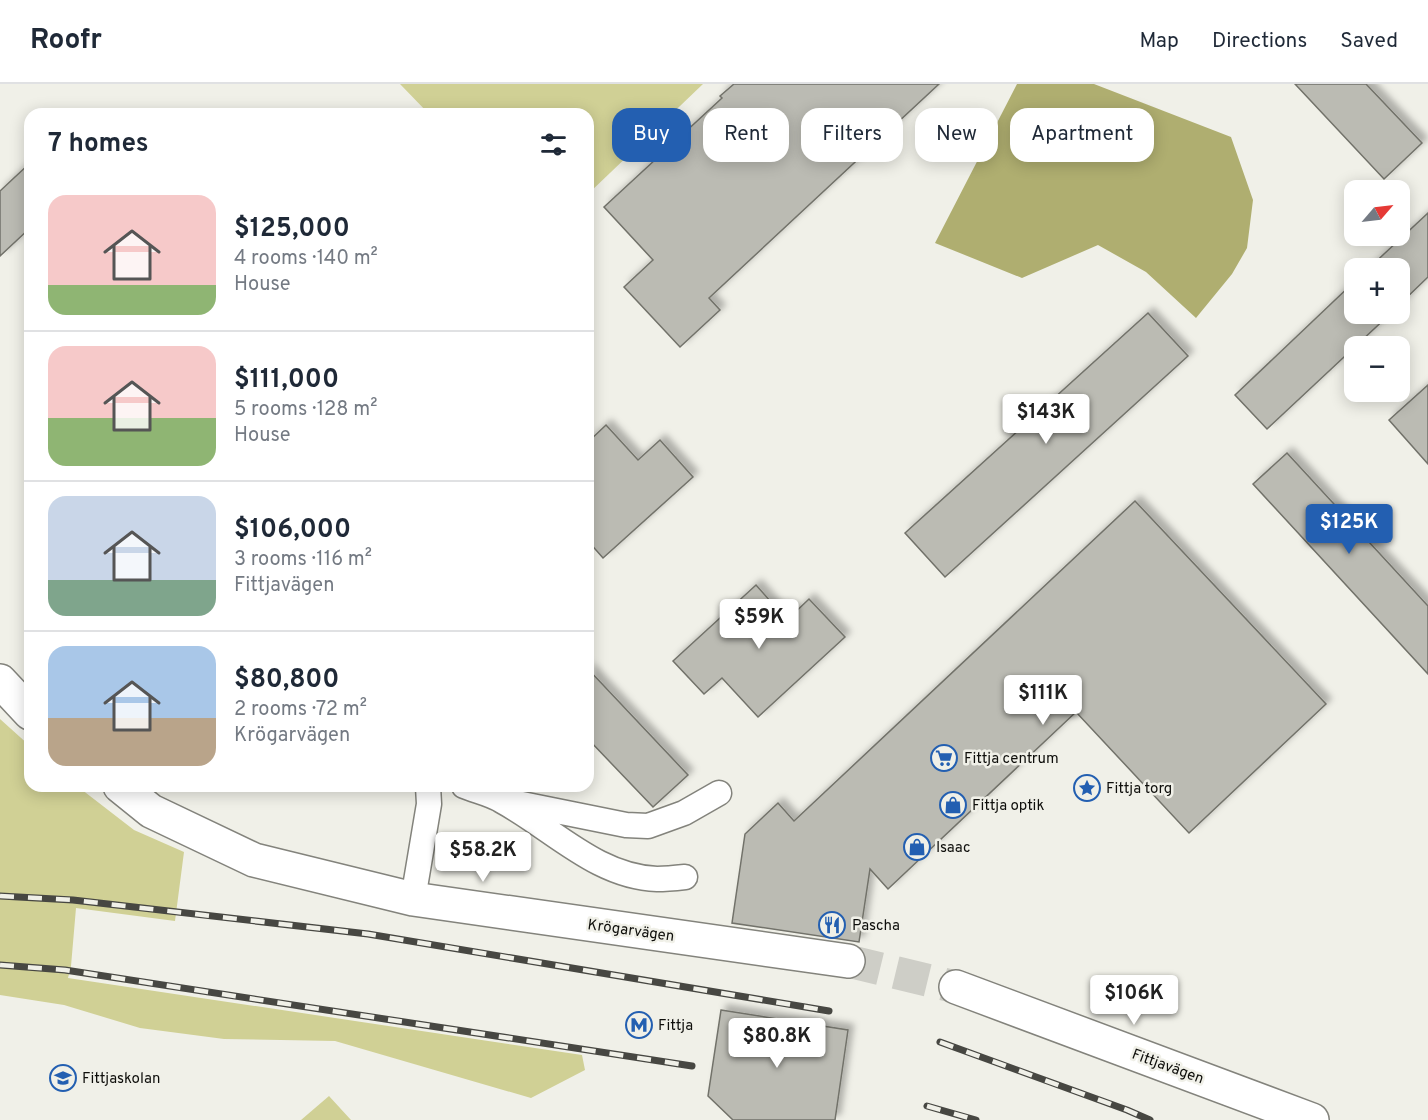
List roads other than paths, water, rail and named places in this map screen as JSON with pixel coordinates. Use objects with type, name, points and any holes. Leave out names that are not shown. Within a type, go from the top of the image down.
[{"type":"street","points":[[0,681],[24,707]]},
{"type":"street","name":"Krögarvägen","points":[[127,792],[151,811],[254,860],[413,899],[848,961]]},
{"type":"street","points":[[413,899],[429,804],[428,792]]},
{"type":"street","points":[[480,792],[501,800],[626,825],[648,826],[684,813],[718,793]]},
{"type":"street","points":[[501,800],[582,853],[609,867],[636,876],[657,879],[685,877]]},
{"type":"street","name":"Fittjavägen","points":[[956,987],[1312,1120]]},
{"type":"tunnel","points":[[848,961],[956,987]]},
{"type":"railway","points":[[0,896],[73,900],[368,934],[829,1011]]},
{"type":"railway","points":[[0,965],[65,970],[692,1066]]},
{"type":"railway","points":[[940,1042],[1150,1120]]},
{"type":"railway","points":[[927,1106],[976,1120]]},
{"type":"place","name":"Fittja centrum","points":[[944,758]]},
{"type":"place","name":"Fittja torg","points":[[1087,788]]},
{"type":"place","name":"Fittja optik","points":[[953,805]]},
{"type":"place","name":"Isaac","points":[[917,847]]},
{"type":"place","name":"Pascha","points":[[832,925]]},
{"type":"place","name":"Fittja","points":[[639,1025]]},
{"type":"place","name":"Fittjaskolan","points":[[63,1078]]}]
